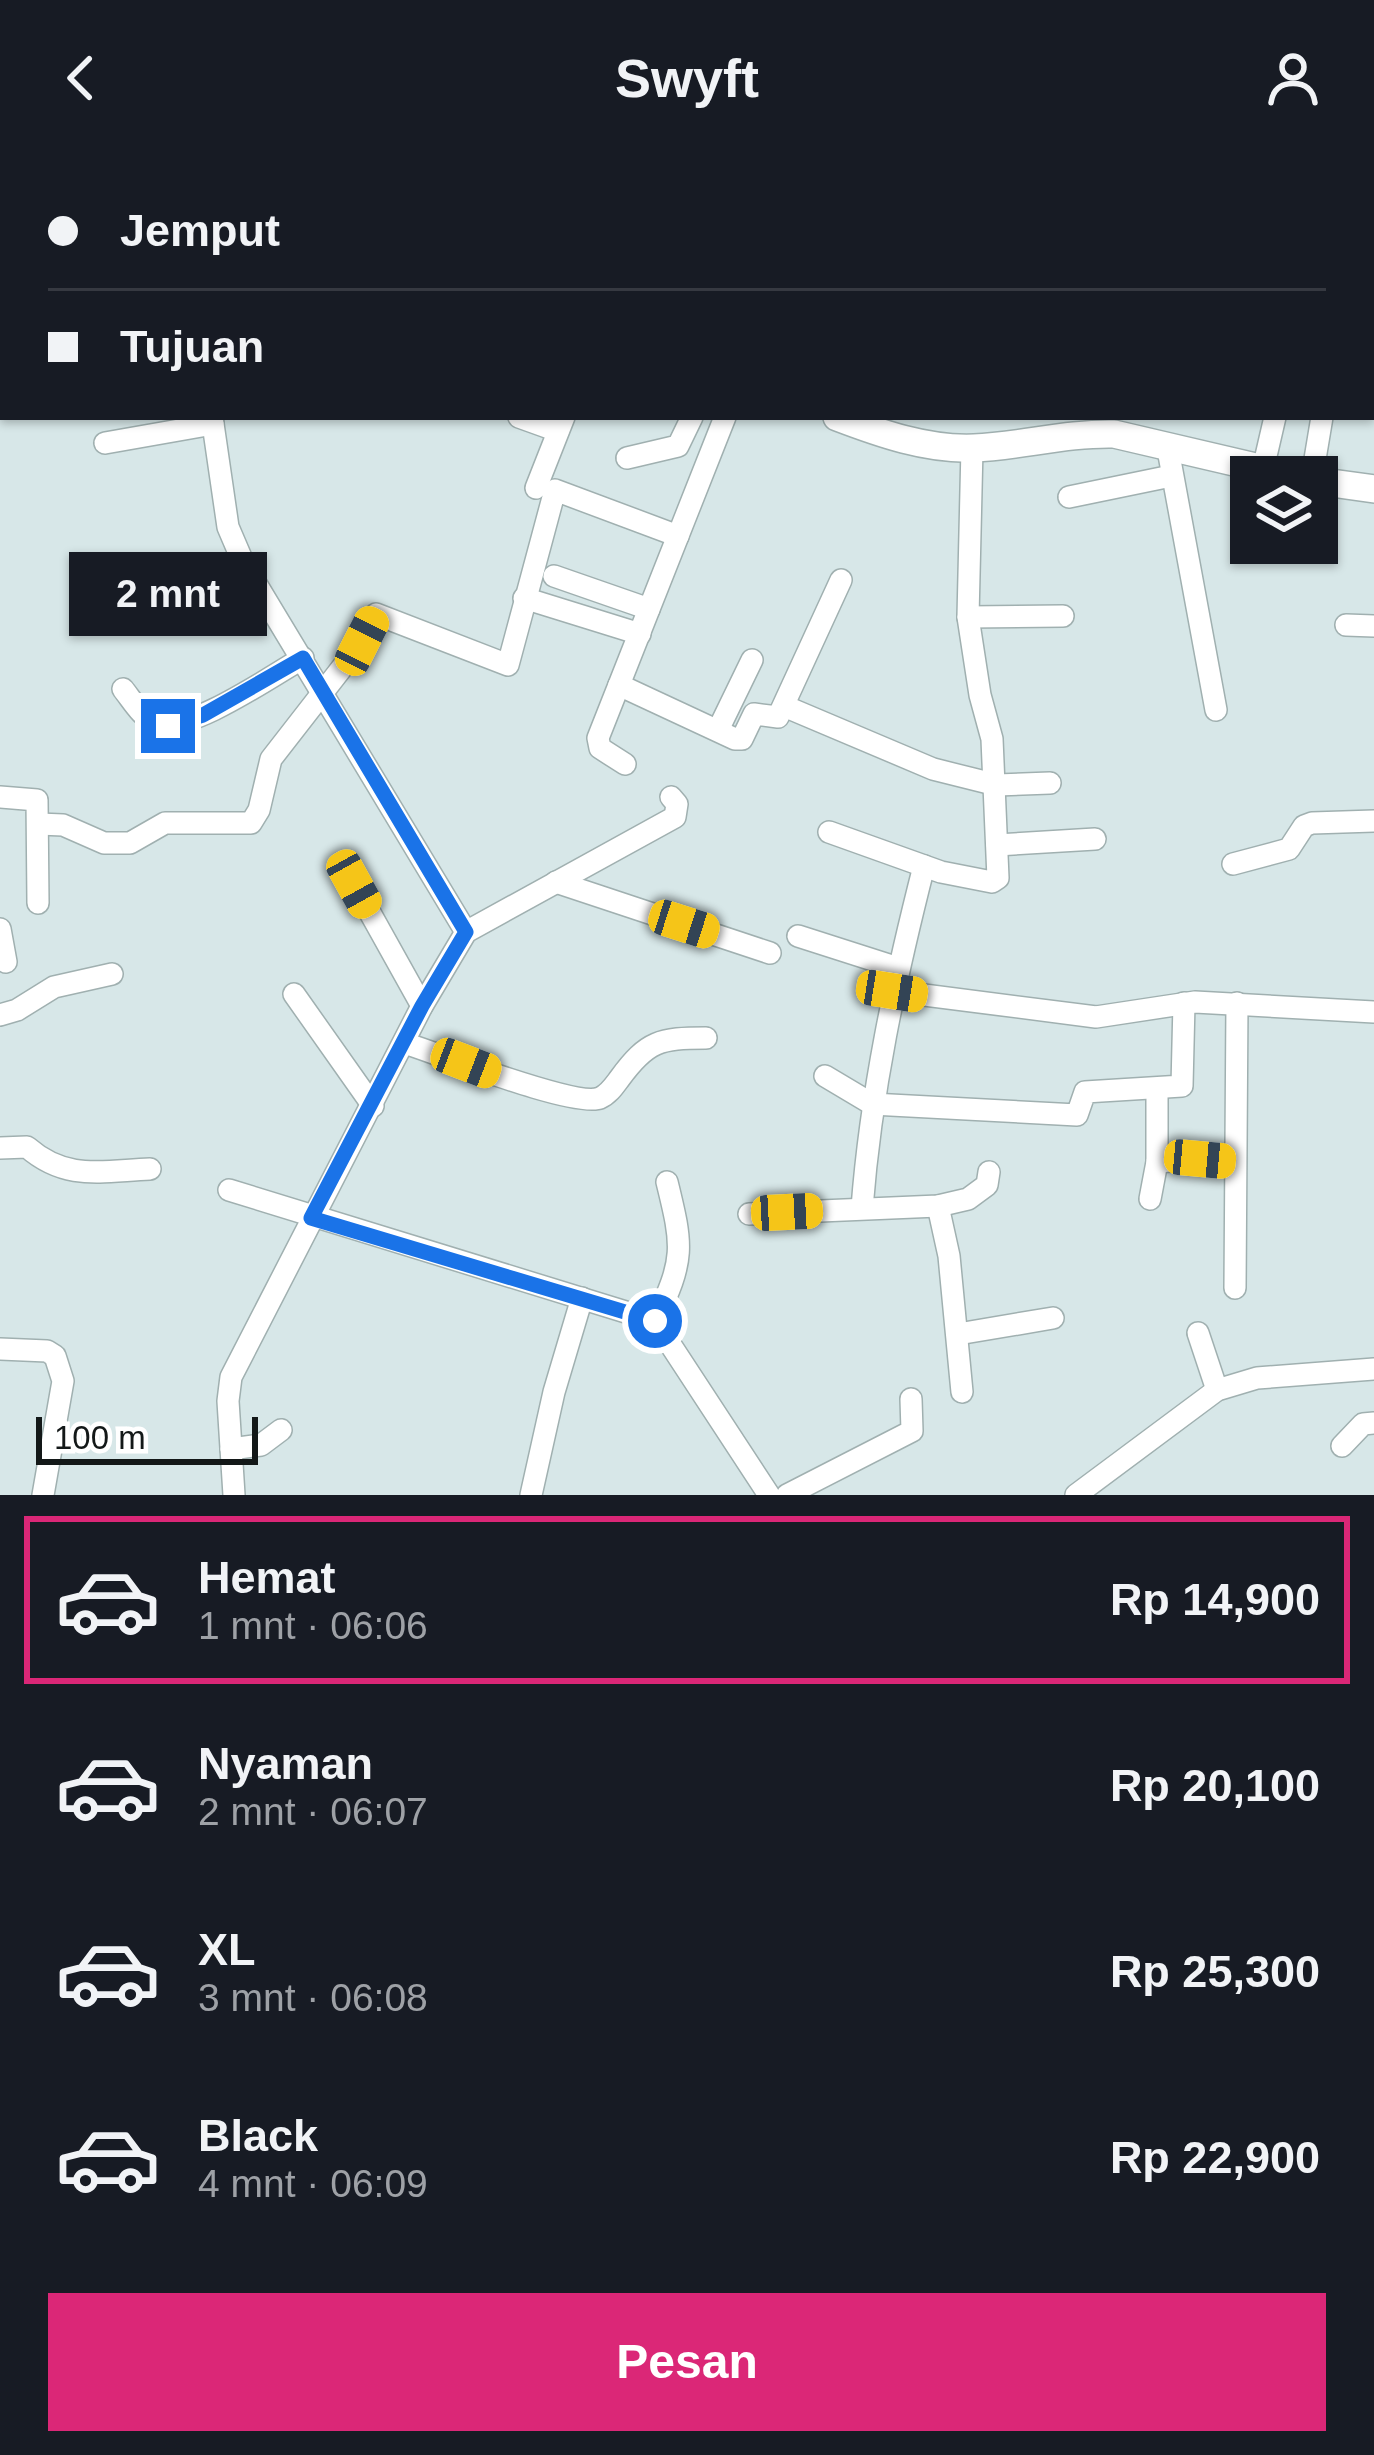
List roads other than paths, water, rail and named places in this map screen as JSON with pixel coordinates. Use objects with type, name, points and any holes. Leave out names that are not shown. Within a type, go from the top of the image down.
[{"type":"main road","points":[[847,420],[909,440],[972,448],[1088,425],[1230,461]]},
{"type":"main road","points":[[1338,483],[1374,489]]},
{"type":"street","points":[[0,275],[0,292]]},
{"type":"street","points":[[627,458],[678,446],[691,420]]},
{"type":"street","points":[[625,764],[600,748],[598,738],[724,420]]},
{"type":"street","points":[[1266,456],[1274,420]]},
{"type":"street","points":[[1317,456],[1322,420]]},
{"type":"street","points":[[105,442],[212,421],[228,527],[243,562],[466,932]]},
{"type":"street","points":[[536,488],[561,424]]},
{"type":"street","points":[[1167,444],[1216,710]]},
{"type":"street","points":[[829,832],[924,866],[995,881],[997,785],[968,617],[972,448]]},
{"type":"street","points":[[1069,497],[1172,476]]},
{"type":"street","points":[[39,824],[64,825],[104,843],[130,843],[165,823],[251,823],[260,810],[271,759],[362,641],[376,614],[508,665],[555,490],[678,536]]},
{"type":"street","points":[[554,576],[649,609]]},
{"type":"street","points":[[619,685],[742,739],[754,714],[778,716],[841,580]]},
{"type":"street","points":[[524,598],[640,634]]},
{"type":"street","points":[[968,617],[1063,616]]},
{"type":"street","points":[[1346,626],[1374,626]]},
{"type":"street","points":[[123,688],[149,722],[168,726],[203,715],[303,658]]},
{"type":"street","points":[[718,730],[752,660]]},
{"type":"street","points":[[784,706],[933,769],[997,785],[1050,783]]},
{"type":"street","points":[[0,797],[37,800],[38,903]]},
{"type":"street","points":[[234,1495],[231,1377],[422,1006],[466,932],[675,817],[677,804],[671,797]]},
{"type":"street","points":[[1233,864],[1289,849],[1304,826],[1312,823],[1374,821]]},
{"type":"street","points":[[998,845],[1094,839]]},
{"type":"street","points":[[862,1208],[872,1104],[892,991],[924,866]]},
{"type":"street","points":[[556,882],[770,952]]},
{"type":"street","points":[[354,884],[422,1006]]},
{"type":"street","points":[[798,935],[898,968]]},
{"type":"street","points":[[0,1015],[17,1010],[54,986],[112,974]]},
{"type":"street","points":[[892,991],[1087,1017],[1184,1003],[1374,1012]]},
{"type":"street","points":[[294,994],[373,1106]]},
{"type":"street","points":[[825,1076],[872,1104],[1077,1115],[1085,1092],[1182,1085],[1184,1003]]},
{"type":"street","points":[[1235,1288],[1237,1003]]},
{"type":"street","points":[[404,1042],[587,1101],[610,1090],[640,1051],[676,1038],[706,1038]]},
{"type":"street","points":[[1150,1199],[1157,1162],[1157,1089]]},
{"type":"street","points":[[0,1148],[27,1147],[53,1167],[84,1172],[149,1169]]},
{"type":"street","points":[[1157,1162],[1235,1162]]},
{"type":"street","points":[[749,1214],[938,1206],[968,1199],[987,1185],[989,1172]]},
{"type":"street","points":[[655,1321],[676,1270],[681,1239],[667,1182]]},
{"type":"street","points":[[229,1190],[655,1321],[769,1495]]},
{"type":"street","points":[[938,1206],[950,1256],[962,1392]]},
{"type":"street","points":[[531,1495],[582,1298]]},
{"type":"street","points":[[958,1334],[1053,1318]]},
{"type":"street","points":[[1198,1333],[1217,1390]]},
{"type":"street","points":[[0,1349],[47,1351],[55,1356],[63,1381],[44,1495]]},
{"type":"street","points":[[1076,1495],[1217,1390],[1257,1378],[1374,1369]]},
{"type":"street","points":[[787,1495],[912,1431],[911,1399]]},
{"type":"street","points":[[1342,1446],[1363,1424],[1374,1423]]},
{"type":"street","points":[[231,1449],[261,1445],[281,1430]]}]
